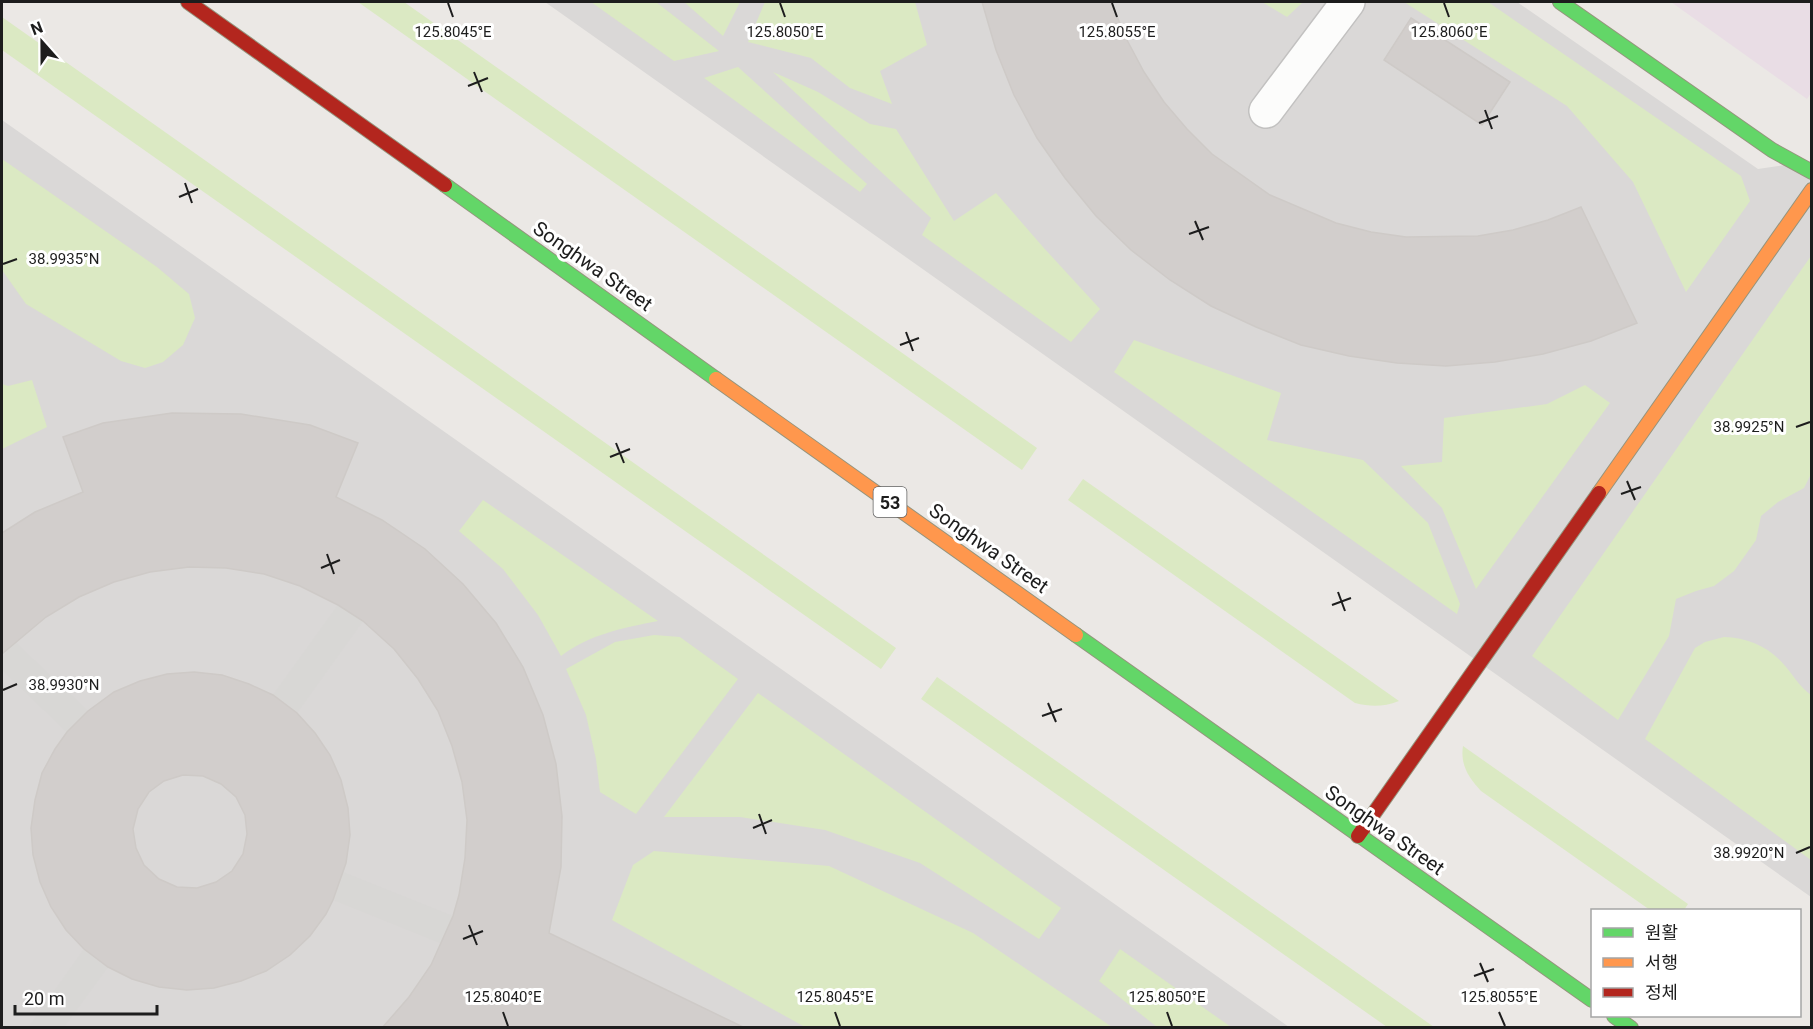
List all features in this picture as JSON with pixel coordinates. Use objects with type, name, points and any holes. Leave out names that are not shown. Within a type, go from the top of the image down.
[{"type":"main road","name":"Songhwa Street","points":[[188,2],[1591,999]]},
{"type":"main road","points":[[1560,2],[1772,150],[1812,172]]},
{"type":"main road","points":[[1359,836],[1812,190]]},
{"type":"main road","points":[[1615,1017],[1631,1028]]},
{"type":"street","points":[[1266,111],[1348,2]]},
{"type":"shaded area","points":[[545,2],[1517,2],[1758,169],[1811,161],[1811,897]]},
{"type":"shaded area","points":[[1671,2],[1811,2],[1811,93],[1807,99]]},
{"type":"shaded area","points":[[2,120],[1289,1027],[2,1027]]},
{"type":"green space","points":[[358,2],[404,2],[1037,448],[1022,470]]},
{"type":"green space","points":[[591,2],[656,2],[719,51],[674,61]]},
{"type":"green space","points":[[684,2],[740,2],[723,36]]},
{"type":"green space","points":[[765,2],[915,2],[927,45],[880,71],[892,104],[850,88],[811,58],[748,42]]},
{"type":"green space","points":[[1262,2],[1303,2],[1287,17]]},
{"type":"green space","points":[[1404,2],[1488,2],[1741,176],[1750,201],[1686,292],[1633,182],[1567,106]]},
{"type":"green space","points":[[2,17],[896,648],[881,669],[2,50]]},
{"type":"green space","points":[[738,67],[867,184],[860,192],[704,78]]},
{"type":"green space","points":[[773,72],[818,92],[870,124],[896,129],[954,221],[996,193],[1100,309],[1071,342],[922,235],[931,218]]},
{"type":"green space","points":[[2,159],[157,267],[189,294],[195,318],[183,345],[163,362],[145,368],[121,361],[26,304],[2,270]]},
{"type":"green space","points":[[1811,256],[1811,474],[1804,488],[1778,502],[1761,516],[1756,540],[1734,571],[1714,586],[1676,599],[1669,636],[1618,720],[1532,656]]},
{"type":"green space","points":[[1134,340],[1281,393],[1267,440],[1363,460],[1428,523],[1460,604],[1457,614],[1114,372]]},
{"type":"green space","points":[[32,380],[47,427],[2,449],[2,384],[8,386]]},
{"type":"green space","points":[[1585,385],[1610,403],[1476,589],[1442,508],[1401,466],[1442,462],[1444,418],[1547,404]]},
{"type":"green space","points":[[1083,479],[1399,701],[1377,706],[1355,703],[1068,500]]},
{"type":"green space","points":[[483,500],[658,621],[595,637],[561,656],[538,615],[503,569],[459,531]]},
{"type":"green space","points":[[654,635],[680,637],[738,679],[636,814],[600,792],[596,759],[586,715],[566,669],[615,642]]},
{"type":"green space","points":[[1724,637],[1742,639],[1766,649],[1780,660],[1811,695],[1811,860],[1645,739],[1695,648],[1705,642]]},
{"type":"green space","points":[[937,677],[1434,1027],[1387,1027],[921,699]]},
{"type":"green space","points":[[758,693],[1061,908],[1039,939],[920,863],[825,830],[740,817],[664,817]]},
{"type":"green space","points":[[1463,746],[1688,904],[1685,909],[1649,909],[1481,791],[1466,771],[1462,753]]},
{"type":"green space","points":[[654,851],[829,866],[973,933],[1112,1027],[805,1027],[612,920],[633,865]]},
{"type":"green space","points":[[1120,949],[1231,1027],[1157,1027],[1099,981]]},
{"type":"pier","points":[[338,605],[363,621],[297,713],[273,695]]},
{"type":"pier","points":[[15,642],[88,711],[67,732],[2,670],[2,658]]},
{"type":"pier","points":[[343,872],[453,916],[442,944],[333,900]]},
{"type":"pier","points":[[84,949],[108,967],[64,1027],[28,1028]]},
{"type":"building","points":[[982,2],[1111,2],[1144,72],[1164,102],[1212,154],[1270,195],[1336,223],[1371,232],[1406,237],[1478,236],[1513,230],[1581,207],[1637,323],[1591,341],[1543,354],[1495,362],[1446,366],[1397,363],[1349,356],[1301,345],[1211,306],[1170,280],[1131,250],[1096,216],[1065,178],[1037,138],[1014,95],[996,50]]},
{"type":"building","points":[[1411,18],[1510,82],[1482,125],[1384,60]]},
{"type":"building","points":[[172,413],[241,414],[310,425],[358,443],[336,497],[382,520],[425,549],[463,584],[496,623],[523,667],[543,715],[556,764],[562,816],[561,867],[549,933],[745,1028],[382,1028],[409,997],[431,965],[453,916],[465,858],[467,820],[462,782],[452,746],[438,711],[418,679],[394,649],[363,621],[338,605],[300,586],[264,574],[226,568],[189,567],[150,572],[114,582],[79,597],[46,617],[2,654],[2,533],[35,512],[83,492],[63,437],[103,423]]},
{"type":"building","points":[[194,672],[222,675],[273,695],[297,713],[330,755],[341,780],[348,808],[350,835],[346,863],[333,900],[310,936],[290,955],[266,971],[214,988],[187,990],[159,987],[132,979],[108,967],[84,949],[66,930],[51,907],[40,882],[33,855],[31,828],[42,773],[67,732],[88,711],[114,692],[140,681],[167,674]],"holes":[[[183,775],[203,776],[221,784],[236,797],[245,815],[247,834],[243,854],[232,871],[216,882],[197,888],[177,887],[159,879],[144,865],[136,848],[133,829],[138,809],[149,792],[164,781]]]},
{"type":"traffic: fast","points":[[1560,2],[1772,150],[1812,172]]},
{"type":"traffic: fast","points":[[445,185],[716,379]]},
{"type":"traffic: fast","points":[[1076,635],[1591,999]]},
{"type":"traffic: fast","points":[[1615,1017],[1631,1028]]},
{"type":"traffic: slow","points":[[1599,493],[1812,190]]},
{"type":"traffic: slow","points":[[716,379],[1076,635]]},
{"type":"traffic: jam","points":[[188,2],[445,185]]},
{"type":"traffic: jam","points":[[1358,836],[1599,493]]}]
